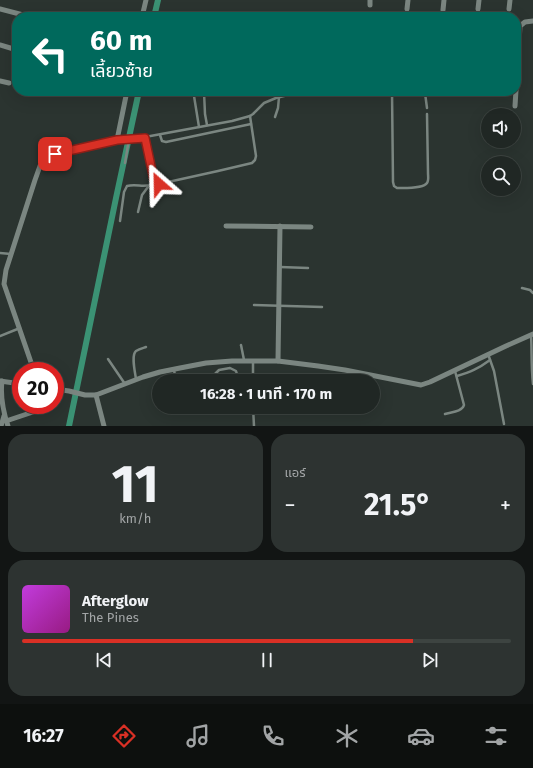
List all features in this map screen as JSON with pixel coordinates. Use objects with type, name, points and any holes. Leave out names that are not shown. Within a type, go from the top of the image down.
[{"type":"street","points":[[143,12],[146,0]]},
{"type":"street","points":[[407,9],[408,0]]},
{"type":"street","points":[[443,10],[444,0]]},
{"type":"street","points":[[478,9],[479,0]]},
{"type":"street","points":[[509,9],[510,0]]},
{"type":"street","points":[[0,9],[12,12]]},
{"type":"street","points":[[521,25],[525,22],[533,21]]},
{"type":"street","points":[[0,45],[12,49]]},
{"type":"street","points":[[0,81],[9,83]]},
{"type":"street","points":[[31,362],[4,284],[6,270],[40,166],[45,159],[55,154],[118,140],[126,96]]},
{"type":"street","points":[[515,106],[516,96]]},
{"type":"street","points":[[226,226],[312,226]]},
{"type":"street","points":[[278,361],[280,226]]},
{"type":"street","points":[[64,390],[85,395],[96,395],[136,380],[174,369],[206,363],[244,361],[278,361],[346,370],[421,385],[489,357],[532,334]]},
{"type":"street","points":[[12,383],[1,381],[1,400],[7,424],[29,414]]},
{"type":"street","points":[[96,395],[104,426]]},
{"type":"street","points":[[1,426],[4,415]]},
{"type":"lane","points":[[194,96],[199,127]]},
{"type":"lane","points":[[204,96],[204,108],[208,125]]},
{"type":"lane","points":[[118,140],[145,138],[232,121],[250,116],[254,114],[264,103],[283,96]]},
{"type":"lane","points":[[392,96],[393,182],[394,186],[397,188],[421,187],[426,185],[428,173],[427,114]]},
{"type":"lane","points":[[425,96],[427,108]]},
{"type":"lane","points":[[275,117],[279,97]]},
{"type":"lane","points":[[120,221],[124,192],[127,186],[151,186],[156,183],[159,184],[252,163],[256,156],[250,116]]},
{"type":"lane","points":[[160,135],[162,141],[169,142],[251,124]]},
{"type":"lane","points":[[145,138],[154,180],[156,183]]},
{"type":"lane","points":[[125,163],[127,139]]},
{"type":"lane","points":[[138,212],[142,195],[148,186]]},
{"type":"lane","points":[[0,253],[12,254]]},
{"type":"lane","points":[[279,267],[308,268]]},
{"type":"lane","points":[[522,288],[530,290],[533,293]]},
{"type":"lane","points":[[254,305],[322,307]]},
{"type":"lane","points":[[0,336],[20,328]]},
{"type":"lane","points":[[532,334],[533,384]]},
{"type":"lane","points":[[241,345],[244,361]]},
{"type":"lane","points":[[136,380],[133,360],[134,353],[135,351],[146,347]]},
{"type":"lane","points":[[456,376],[473,371],[480,367],[489,357],[494,371],[504,424]]},
{"type":"lane","points":[[108,359],[125,384]]},
{"type":"lane","points":[[253,361],[253,374]]},
{"type":"lane","points":[[215,374],[219,370],[230,368],[235,369],[237,374]]},
{"type":"lane","points":[[174,369],[175,374]]},
{"type":"lane","points":[[445,414],[464,407],[455,370]]},
{"type":"lane","points":[[254,414],[254,426]]},
{"type":"waterway","points":[[155,12],[158,0]]},
{"type":"waterway","points":[[69,426],[138,96]]},
{"type":"route","points":[[55,154],[117,140],[145,138],[154,180],[159,184]]}]
